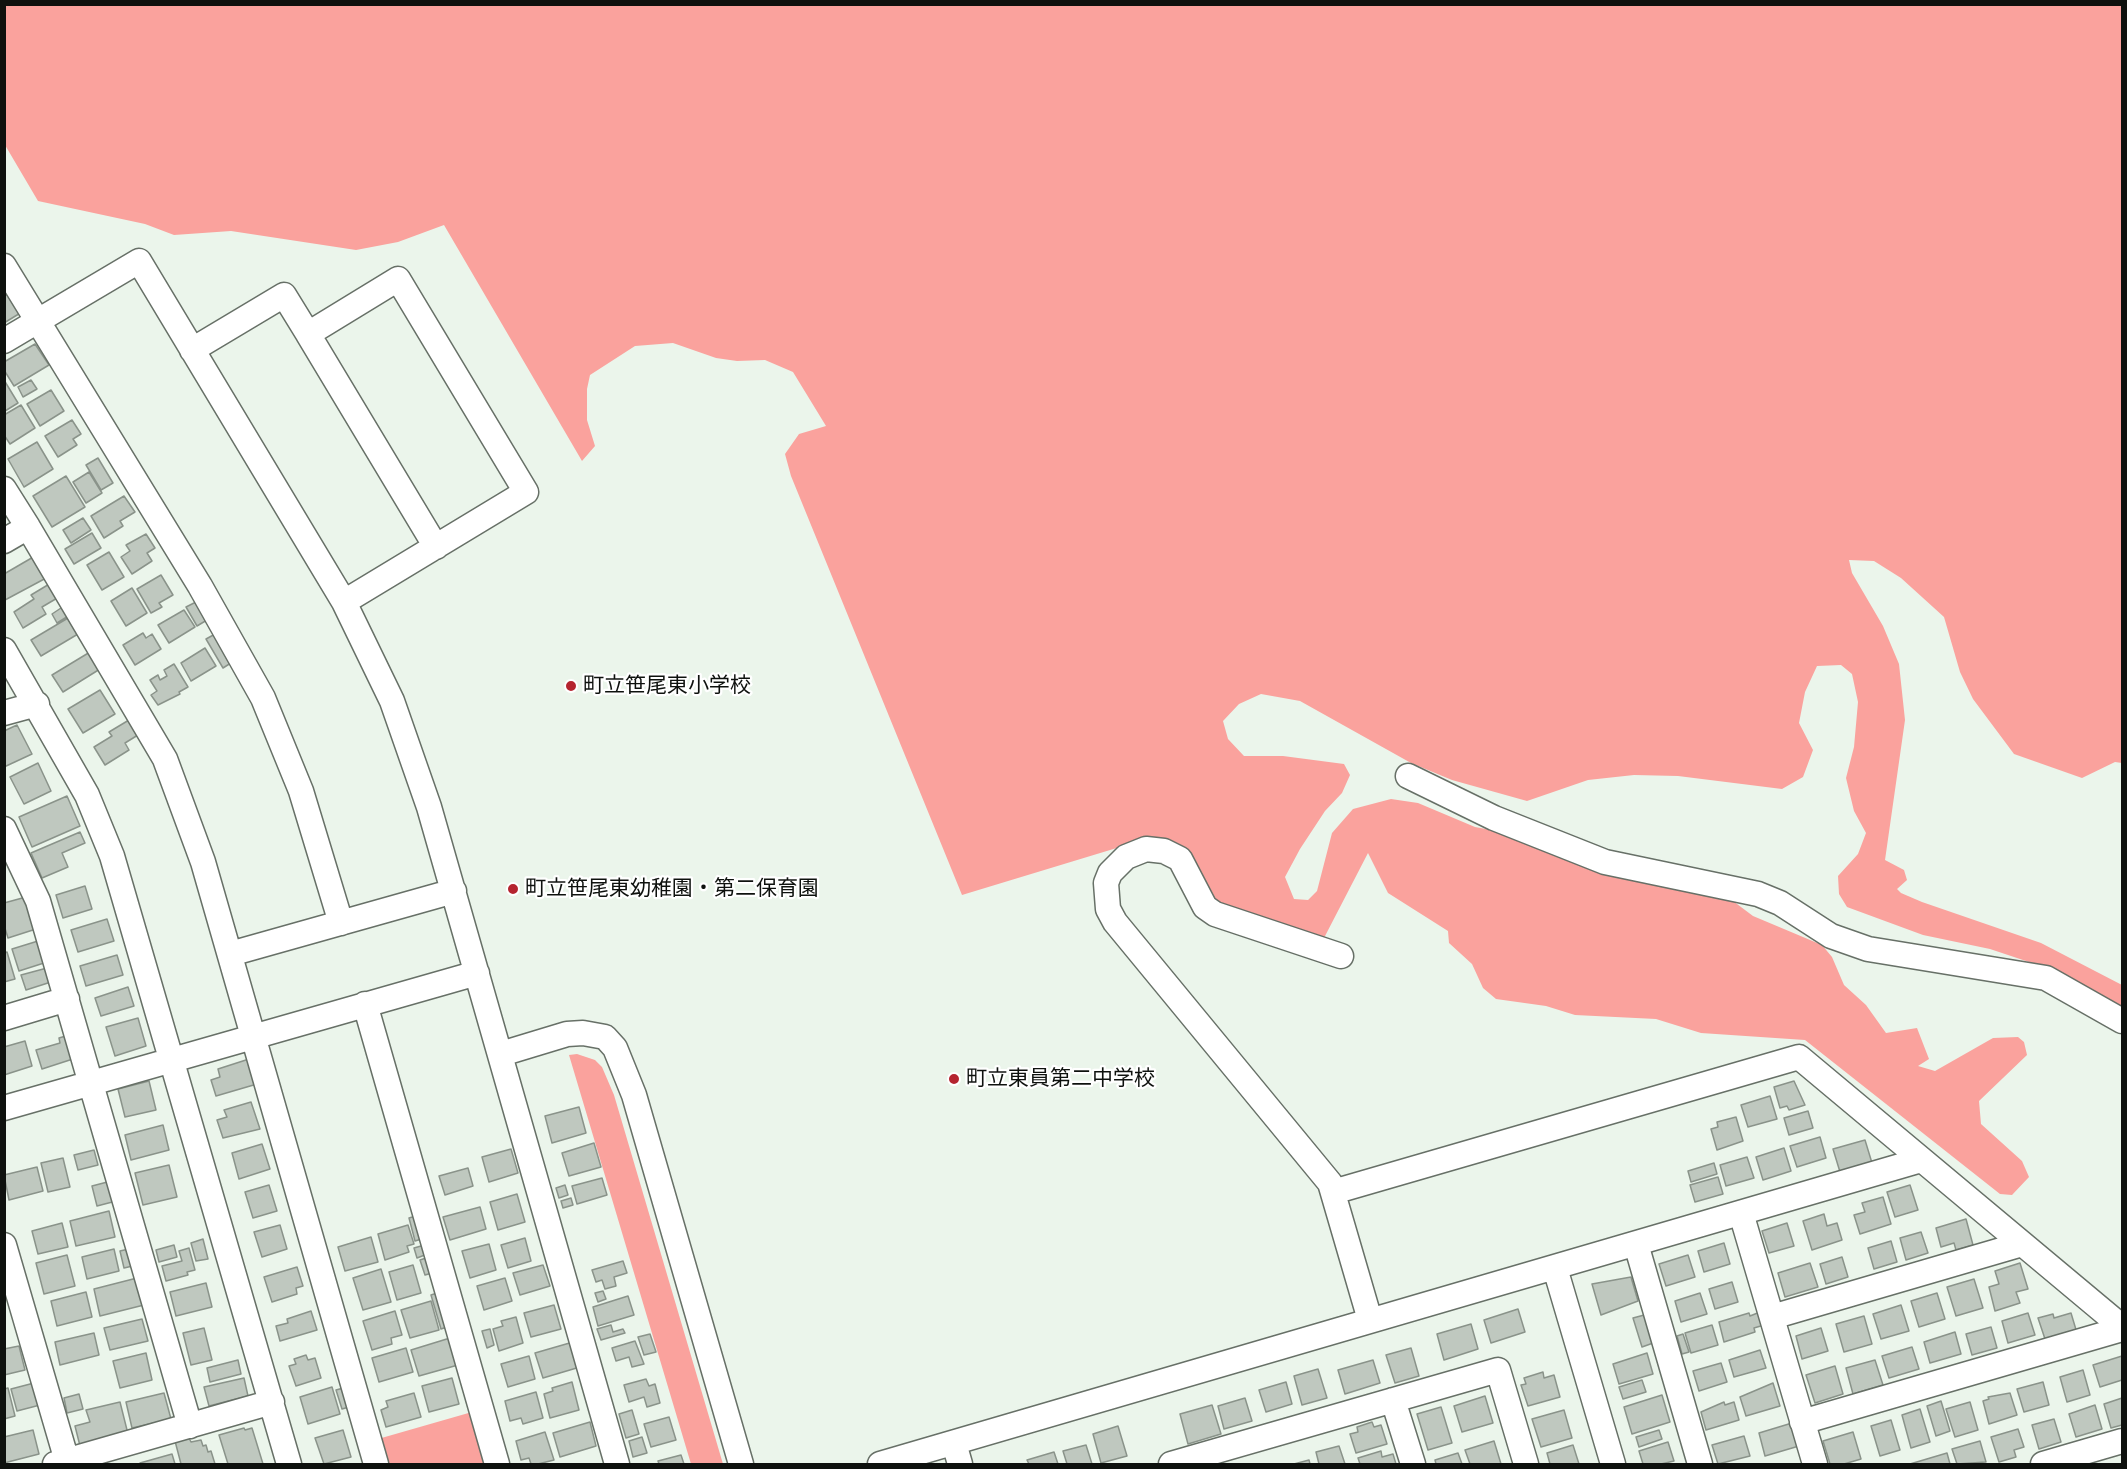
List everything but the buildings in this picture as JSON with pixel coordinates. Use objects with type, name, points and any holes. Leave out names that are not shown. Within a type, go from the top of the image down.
[{"type":"street","points":[[4,341],[139,261],[344,602],[381,674],[402,727],[454,891],[617,1464]]},
{"type":"street","points":[[4,266],[200,586],[263,698],[304,800],[341,923]]},
{"type":"street","points":[[308,334],[398,279],[526,492],[344,602]]},
{"type":"street","points":[[192,350],[284,295],[435,546]]},
{"type":"street","points":[[4,489],[165,759],[200,852],[376,1464]]},
{"type":"street","points":[[4,541],[28,527]]},
{"type":"street","points":[[4,650],[83,786],[104,835],[173,1059],[289,1464]]},
{"type":"street","points":[[4,713],[37,704]]},
{"type":"street","points":[[1408,776],[1494,818],[1605,862],[1662,876],[1758,894],[1780,903],[1831,936],[1868,949],[2046,978],[2122,1021]]},
{"type":"street","points":[[4,829],[13,864],[38,901],[190,1426]]},
{"type":"street","points":[[1341,956],[1215,914],[1205,907],[1180,859],[1164,851],[1136,851],[1117,865],[1106,883],[1108,909],[1115,922],[1330,1184],[1370,1320]]},
{"type":"street","points":[[230,954],[454,891]]},
{"type":"street","points":[[4,1108],[477,973]]},
{"type":"street","points":[[4,1018],[68,999]]},
{"type":"street","points":[[365,1004],[497,1464]]},
{"type":"street","points":[[501,1054],[567,1034],[583,1033],[605,1037],[615,1048],[634,1095],[741,1464]]},
{"type":"street","points":[[1333,1192],[1799,1057],[2122,1328]]},
{"type":"street","points":[[880,1464],[957,1454],[1370,1320],[1921,1160]]},
{"type":"street","points":[[1741,1213],[1815,1464]]},
{"type":"street","points":[[1636,1244],[1700,1464]]},
{"type":"street","points":[[1772,1317],[2022,1244]]},
{"type":"street","points":[[4,1245],[61,1463],[272,1402]]},
{"type":"street","points":[[1555,1268],[1613,1464]]},
{"type":"street","points":[[1802,1422],[2122,1328]]},
{"type":"street","points":[[1171,1464],[1498,1370],[1526,1464]]},
{"type":"street","points":[[1393,1400],[1413,1464]]},
{"type":"street","points":[[2043,1464],[2122,1441]]},
{"type":"shaded area","points":[[4,5],[2122,5],[2122,763],[2115,762],[2082,778],[2014,754],[1973,699],[1960,672],[1944,617],[1901,578],[1874,561],[1849,560],[1852,573],[1883,626],[1899,664],[1905,720],[1885,860],[1904,870],[1907,880],[1897,889],[1922,902],[2041,943],[2122,985],[2122,1014],[2047,968],[1990,949],[1923,935],[1847,907],[1839,894],[1838,876],[1858,854],[1866,833],[1854,811],[1846,778],[1854,747],[1858,702],[1852,674],[1841,665],[1817,666],[1805,692],[1799,723],[1813,750],[1803,777],[1782,789],[1678,776],[1634,775],[1588,780],[1527,801],[1452,780],[1411,763],[1300,701],[1261,694],[1239,704],[1223,721],[1228,739],[1244,756],[1283,756],[1344,764],[1350,775],[1342,793],[1325,811],[1285,877],[1294,899],[1308,900],[1317,891],[1332,833],[1353,809],[1391,799],[1418,803],[1475,827],[1529,837],[1729,898],[1753,916],[1822,945],[1832,957],[1844,985],[1866,1005],[1886,1033],[1917,1028],[1929,1059],[1918,1066],[1935,1071],[1993,1038],[2018,1037],[2024,1042],[2027,1055],[1979,1101],[1981,1124],[2022,1161],[2029,1177],[2012,1195],[2000,1194],[1805,1040],[1701,1033],[1656,1019],[1575,1015],[1546,1006],[1496,999],[1483,988],[1472,964],[1449,943],[1448,931],[1388,893],[1368,853],[1324,938],[1219,909],[1200,877],[1197,866],[1184,851],[1143,840],[962,895],[791,476],[785,454],[799,434],[826,426],[793,372],[765,360],[737,361],[716,358],[673,343],[635,346],[590,375],[587,389],[587,420],[595,446],[582,461],[444,225],[398,242],[356,250],[231,231],[174,235],[145,224],[38,201],[5,145]]},
{"type":"shaded area","points":[[577,1054],[595,1060],[602,1067],[614,1095],[723,1464],[691,1464],[569,1055]]},
{"type":"shaded area","points":[[472,1412],[487,1464],[385,1464],[378,1439]]},
{"type":"place","name":"町立笹尾東小学校","points":[[571,686]]},
{"type":"place","name":"町立笹尾東幼稚園・第二保育園","points":[[513,889]]},
{"type":"place","name":"町立東員第二中学校","points":[[954,1079]]}]
